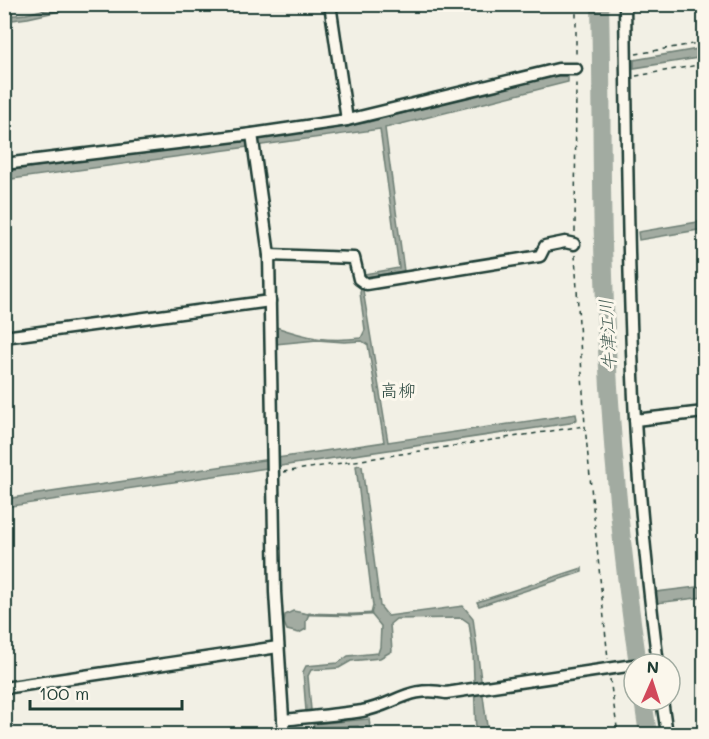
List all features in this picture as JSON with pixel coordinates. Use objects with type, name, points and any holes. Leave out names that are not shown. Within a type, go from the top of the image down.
[{"type":"street","points":[[330,4],[347,120]]},
{"type":"street","points":[[625,4],[628,242],[635,420],[642,519],[657,652]]},
{"type":"street","points":[[4,164],[347,120],[558,69],[576,69]]},
{"type":"street","points":[[252,134],[269,255],[275,592],[284,735]]},
{"type":"street","points":[[269,255],[354,258],[364,283],[540,256],[545,246],[565,242],[574,244]]},
{"type":"street","points":[[4,337],[270,301]]},
{"type":"street","points":[[635,420],[705,412]]},
{"type":"street","points":[[4,688],[278,648]]},
{"type":"street","points":[[283,720],[362,711],[414,692],[431,689],[446,693],[622,666]]},
{"type":"street","points":[[664,712],[667,735]]},
{"type":"path","points":[[576,4],[574,244],[585,426],[609,668],[618,735]]},
{"type":"path","points":[[626,56],[705,42]]},
{"type":"path","points":[[626,77],[705,64]]},
{"type":"path","points":[[272,471],[585,426]]},
{"type":"shaded area","points":[[67,4],[87,5],[5,21],[5,16],[26,14]]},
{"type":"shaded area","points":[[704,48],[704,57],[634,68],[634,60]]},
{"type":"shaded area","points":[[551,76],[568,76],[568,82],[385,128],[404,271],[366,277],[363,290],[388,442],[576,414],[577,419],[570,423],[5,507],[5,499],[384,442],[368,345],[362,341],[317,340],[276,344],[276,327],[318,338],[338,340],[361,338],[365,330],[360,293],[365,274],[399,268],[380,129],[5,180],[5,171],[365,123]]},
{"type":"shaded area","points":[[704,221],[704,229],[639,240],[638,232]]},
{"type":"shaded area","points":[[356,466],[362,466],[380,606],[388,616],[463,606],[473,618],[488,734],[476,734],[473,652],[469,623],[462,618],[396,619],[390,624],[392,651],[380,658],[351,661],[339,668],[311,670],[308,676],[311,710],[306,711],[303,672],[306,666],[338,663],[348,656],[378,653],[380,647],[381,626],[371,614],[373,606]]},
{"type":"shaded area","points":[[582,568],[582,572],[479,606],[477,602]]},
{"type":"shaded area","points":[[704,586],[704,597],[657,603],[656,592]]},
{"type":"shaded area","points":[[293,611],[309,614],[306,629],[299,633],[287,630],[284,623],[285,615]]},
{"type":"shaded area","points":[[369,719],[371,734],[360,734],[358,726],[315,728],[313,724]]},
{"type":"waterway","name":"牛津江川","points":[[600,4],[602,212],[607,347],[618,506],[636,652]]},
{"type":"waterway","points":[[309,614],[371,614]]},
{"type":"waterway","name":"牛津江川","points":[[645,712],[648,734]]},
{"type":"district","name":"高柳","points":[[398,390]]}]
